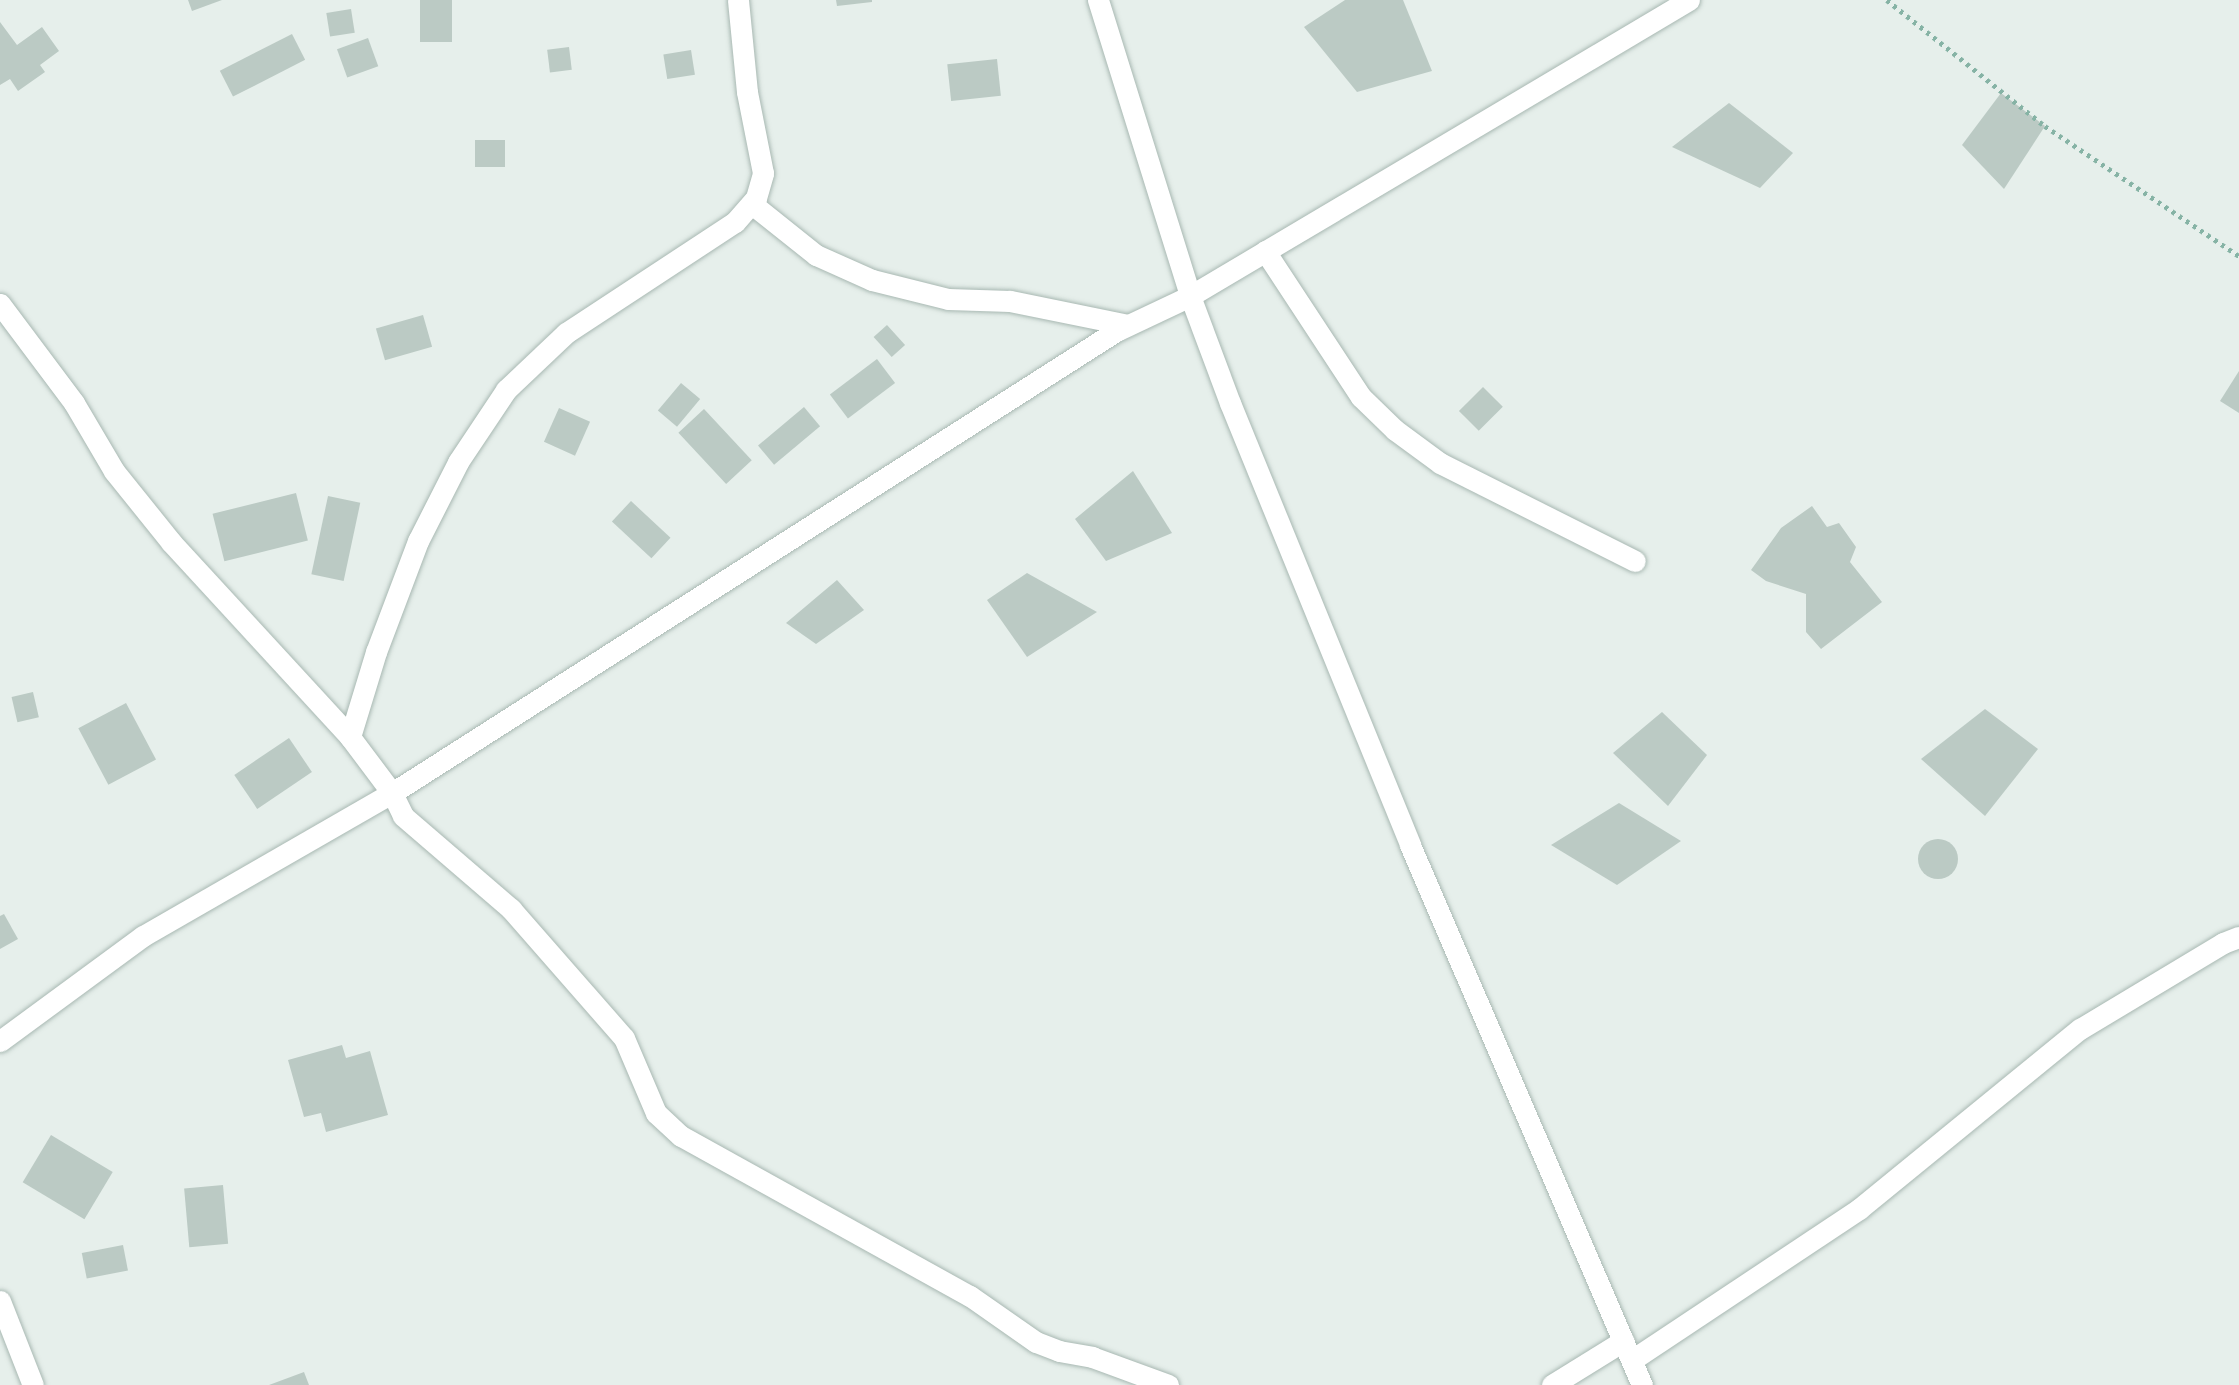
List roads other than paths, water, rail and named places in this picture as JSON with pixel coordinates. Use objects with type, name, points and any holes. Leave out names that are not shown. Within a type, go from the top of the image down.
[{"type":"street","points":[[350,737],[376,652],[418,541],[458,462],[506,390],[566,332],[735,222],[752,204],[763,173],[747,92],[738,0]]},
{"type":"street","points":[[1098,0],[1190,296],[1309,602],[1642,1385]]},
{"type":"street","points":[[0,1041],[143,936],[392,793],[1128,326],[1190,296],[1689,0]]},
{"type":"street","points":[[752,204],[816,255],[873,280],[948,299],[1010,301],[1128,326]]},
{"type":"street","points":[[1265,251],[1361,397],[1395,430],[1440,463],[1634,561]]},
{"type":"street","points":[[3,311],[74,403],[122,482],[171,542],[350,737],[392,793],[403,816],[512,909],[624,1038],[656,1113],[681,1136],[970,1296],[1036,1342],[1059,1351],[1091,1357],[1168,1385]]},
{"type":"street","points":[[1552,1385],[1628,1350],[1859,1209],[2080,1029],[2222,943],[2239,937]]},
{"type":"street","points":[[0,1301],[33,1385]]}]
